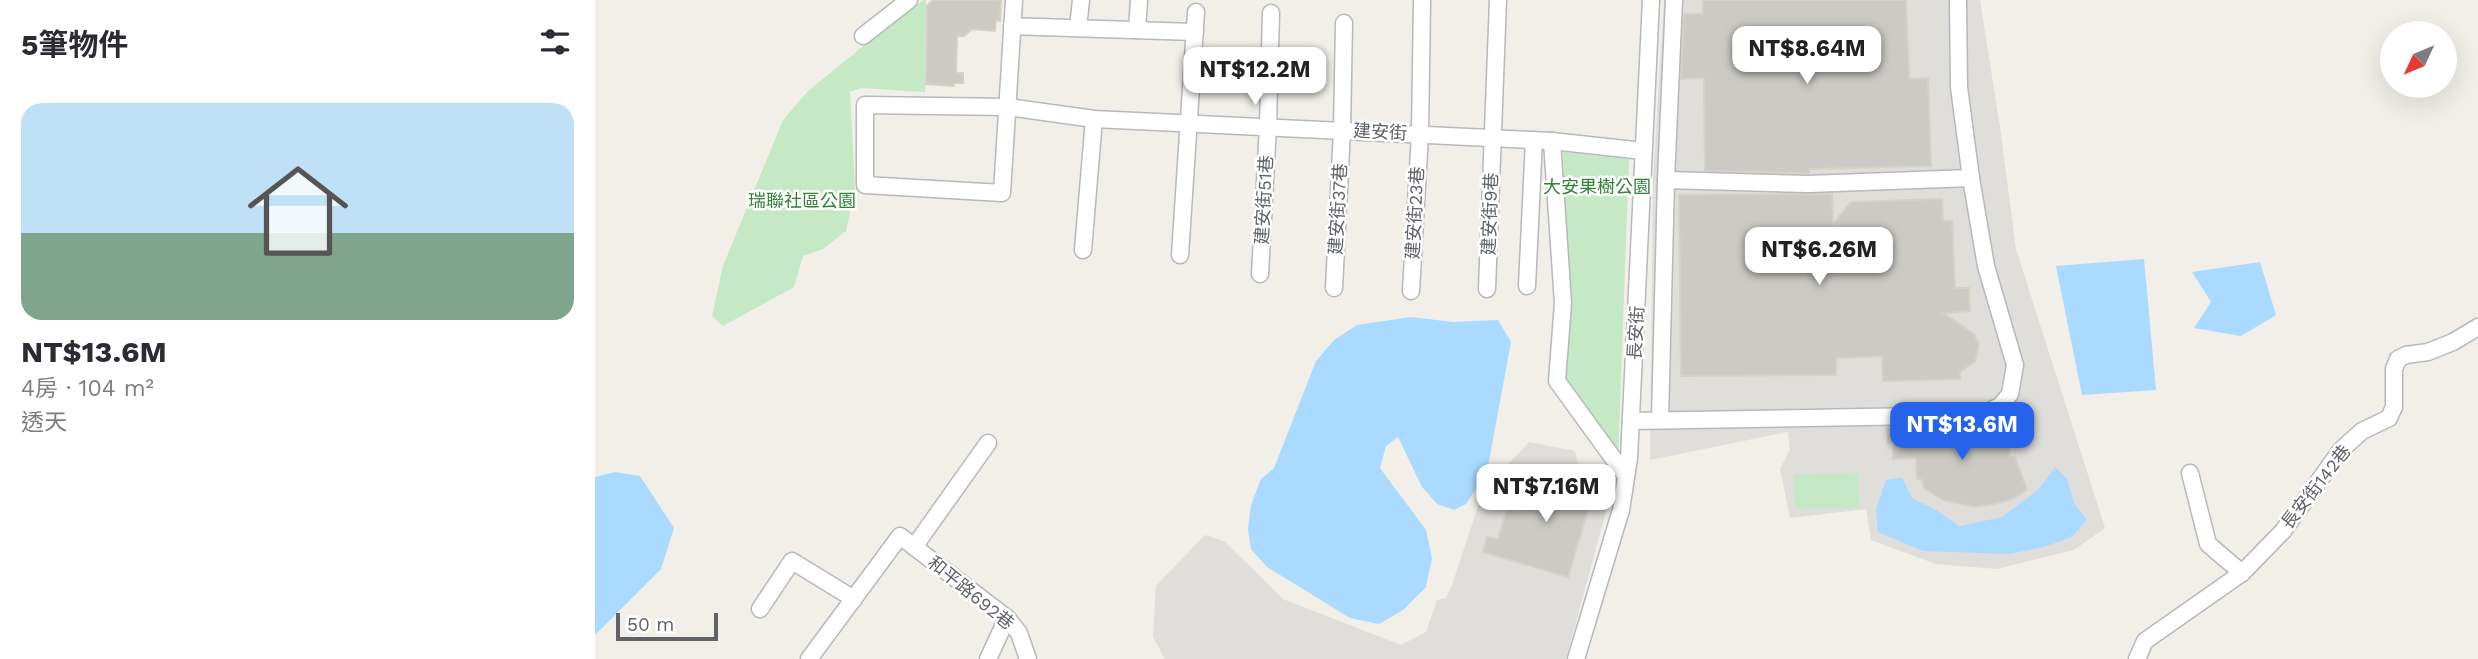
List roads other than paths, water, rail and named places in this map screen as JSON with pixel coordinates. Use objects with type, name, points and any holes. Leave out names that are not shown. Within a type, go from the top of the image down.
[{"type":"street","points":[[863,36],[909,0]]},
{"type":"street","points":[[1007,107],[1014,0]]},
{"type":"street","points":[[1078,28],[1080,0]]},
{"type":"street","points":[[1137,30],[1139,0]]},
{"type":"street","name":"建安街23巷","points":[[1411,291],[1420,134],[1422,0]]},
{"type":"street","name":"建安街9巷","points":[[1486,289],[1498,0]]},
{"type":"street","name":"長安街","points":[[1576,659],[1621,510],[1626,476],[1631,421],[1651,0]]},
{"type":"street","points":[[1660,420],[1674,0]]},
{"type":"street","points":[[1631,421],[1980,415],[2000,406],[2010,394],[2014,365],[1986,266],[1971,178],[1959,86],[1958,0]]},
{"type":"street","points":[[1181,255],[1196,12]]},
{"type":"street","name":"建安街51巷","points":[[1260,274],[1271,13]]},
{"type":"street","name":"建安街37巷","points":[[1334,288],[1344,23]]},
{"type":"street","points":[[1012,26],[1195,32]]},
{"type":"street","name":"建安街","points":[[1007,107],[1002,193],[865,185],[865,106],[1007,107],[1094,119],[1552,141],[1643,151]]},
{"type":"street","points":[[1083,250],[1094,119]]},
{"type":"street","points":[[1527,286],[1534,140]]},
{"type":"street","points":[[1552,141],[1563,303],[1557,381],[1626,476]]},
{"type":"street","points":[[1666,180],[1808,184],[1971,178]]},
{"type":"street","name":"長安街142巷","points":[[2137,659],[2145,641],[2242,572],[2283,531],[2341,450],[2362,431],[2389,418],[2394,407],[2394,369],[2398,359],[2428,352],[2453,342],[2478,327]]},
{"type":"street","points":[[914,547],[988,443]]},
{"type":"street","points":[[2190,473],[2208,544],[2242,572]]},
{"type":"street","name":"和平路692巷","points":[[854,599],[900,536],[1007,618],[1019,633],[1028,659]]},
{"type":"street","points":[[760,610],[792,561],[854,599],[809,659]]},
{"type":"street","points":[[988,659],[1007,618]]},
{"type":"water","points":[[2144,259],[2156,390],[2082,395],[2056,266]]},
{"type":"water","points":[[2260,262],[2276,315],[2241,336],[2194,328],[2211,302],[2192,272]]},
{"type":"water","points":[[1411,317],[1453,322],[1498,320],[1511,342],[1487,472],[1466,504],[1454,510],[1437,504],[1422,487],[1398,437],[1386,446],[1380,468],[1426,530],[1432,558],[1426,587],[1403,610],[1379,624],[1350,618],[1267,567],[1251,549],[1248,529],[1251,505],[1261,479],[1274,468],[1316,361],[1334,340],[1357,325]]},
{"type":"water","points":[[2055,467],[2067,479],[2074,503],[2087,520],[2072,537],[2044,547],[2008,554],[1923,551],[1878,532],[1876,509],[1886,480],[1902,478],[1912,498],[1960,526],[2002,517],[2039,489]]},
{"type":"water","points":[[615,472],[640,476],[674,528],[661,569],[595,635],[595,477]]},
{"type":"park label","name":"大安果樹公園","points":[[1597,187]]},
{"type":"park label","name":"瑞聯社區公園","points":[[802,201]]}]
